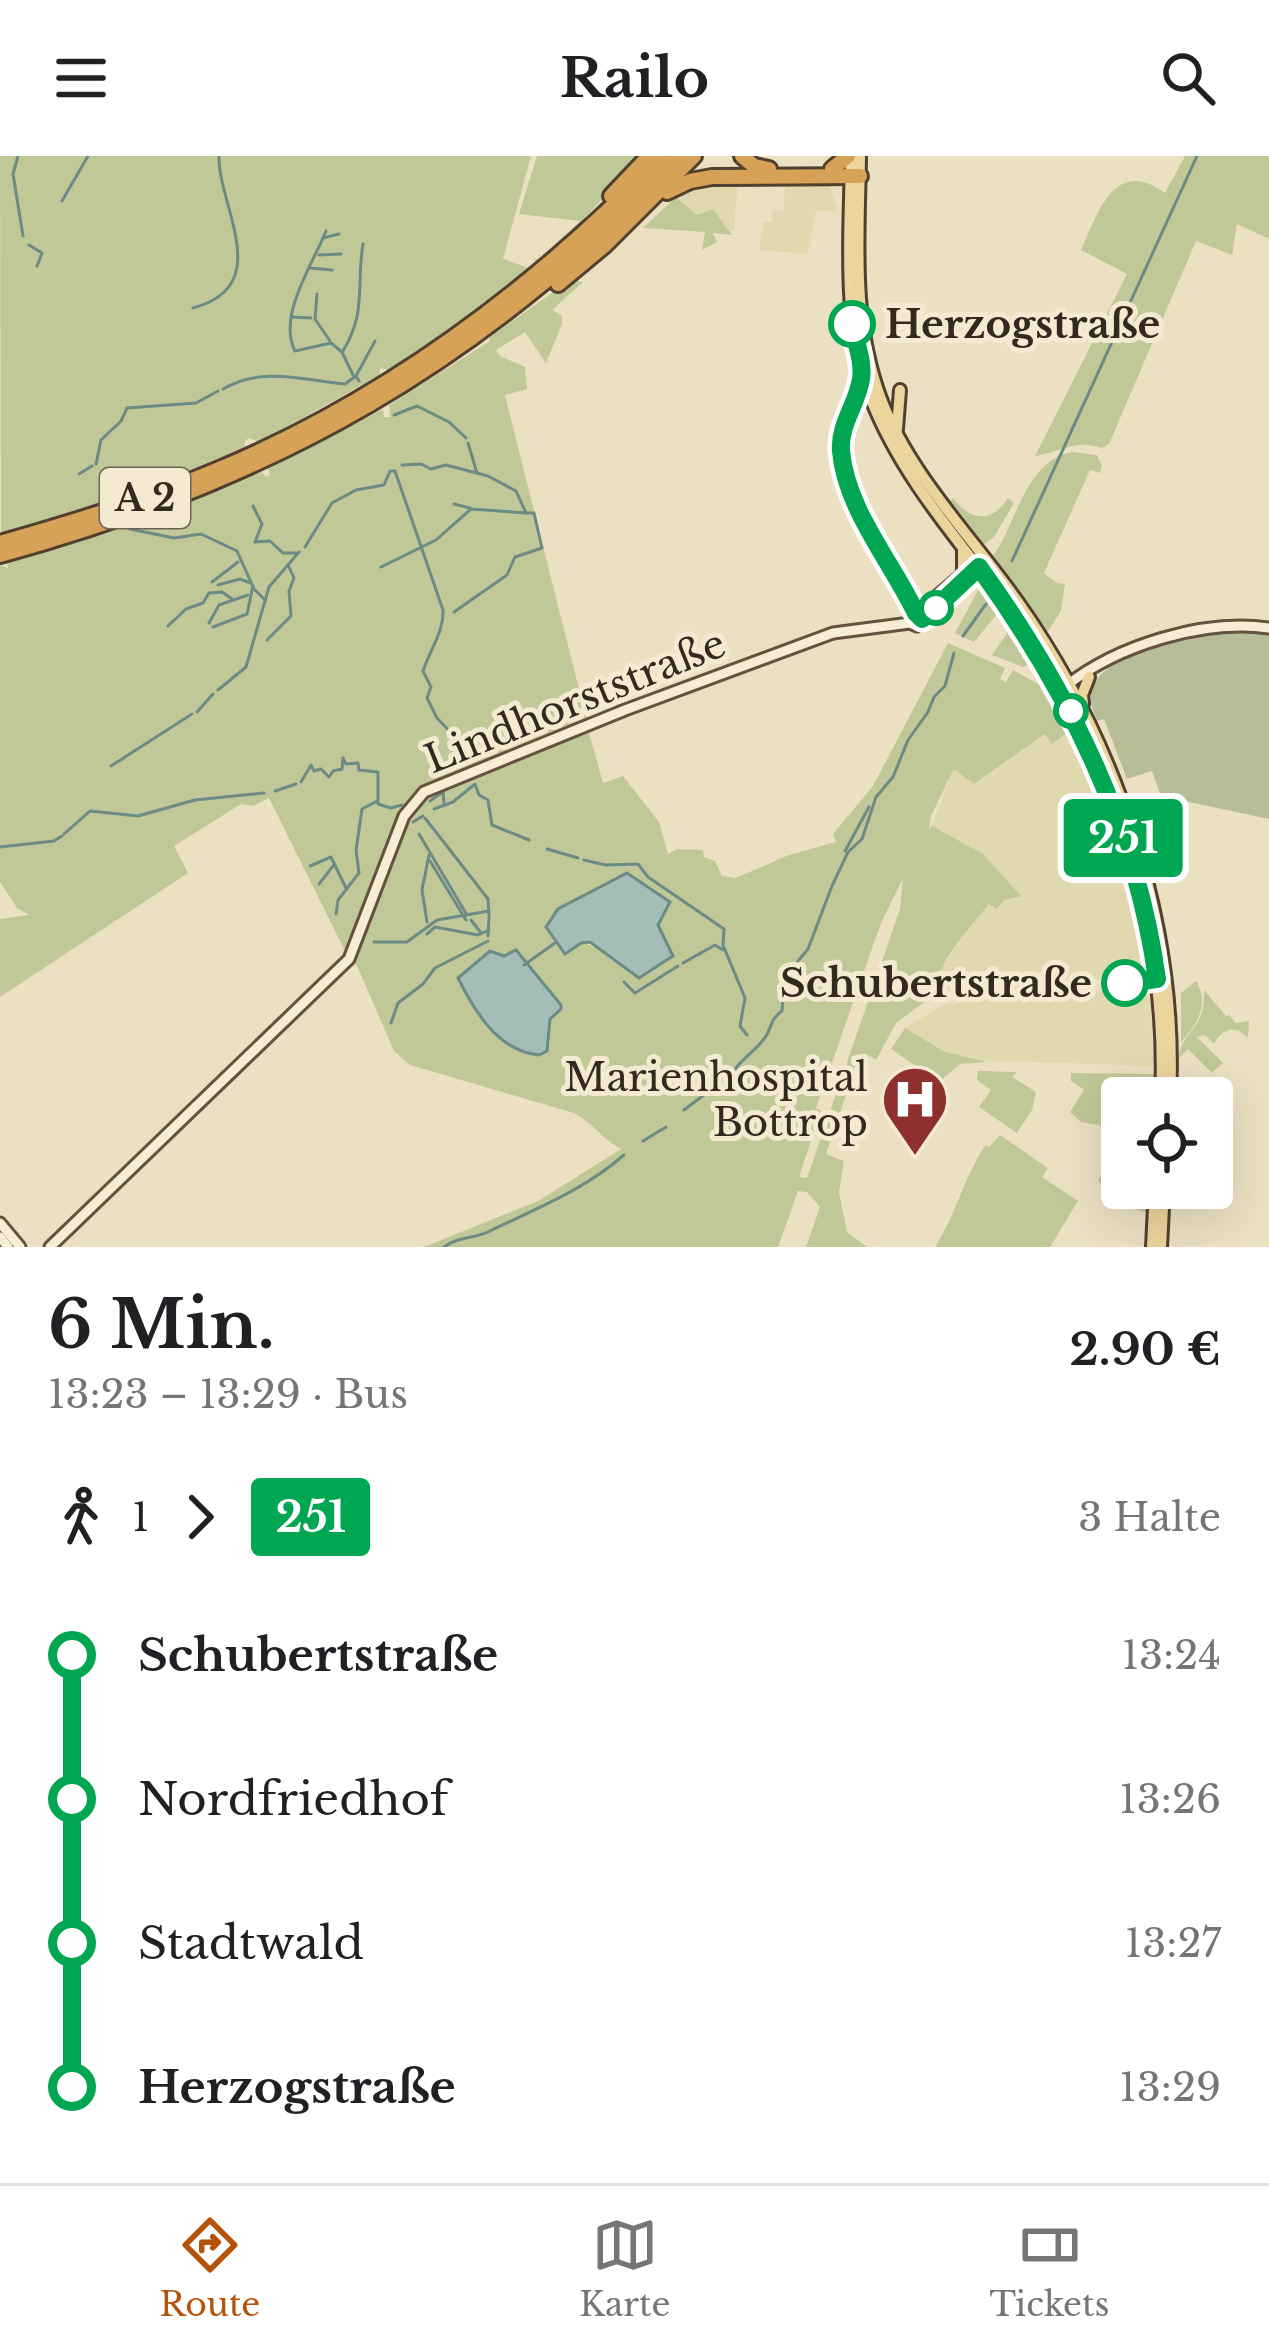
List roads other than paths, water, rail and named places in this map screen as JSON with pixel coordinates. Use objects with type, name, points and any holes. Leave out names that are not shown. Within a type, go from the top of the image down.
[{"type":"highway","points":[[521,288],[526,277],[584,226],[649,156]]},
{"type":"highway","name":"A 2","points":[[0,543],[159,494],[269,447],[396,377],[521,288],[585,234],[663,156]]},
{"type":"highway","name":"A 2","points":[[0,555],[142,512],[237,474],[365,410],[490,327],[577,257],[680,156]]},
{"type":"highway","points":[[490,327],[573,272],[694,156]]},
{"type":"highway","points":[[742,156],[766,169],[854,166]]},
{"type":"highway","points":[[648,205],[682,184],[705,178],[854,166]]},
{"type":"main road","points":[[854,166],[848,284],[862,370],[878,414],[904,462],[963,547],[980,562]]},
{"type":"main road","points":[[854,166],[862,332],[881,399],[935,493],[1086,718]]},
{"type":"main road","points":[[855,404],[862,370]]},
{"type":"main road","points":[[897,432],[900,390]]},
{"type":"main road","points":[[963,547],[963,573]]},
{"type":"main road","points":[[1089,677],[1082,695],[1086,718],[1118,795],[1154,916],[1169,1003],[1167,1077]]},
{"type":"main road","points":[[1064,687],[1102,777],[1143,907],[1160,1003],[1165,1077]]},
{"type":"main road","points":[[1156,1247],[1159,1209]]},
{"type":"street","points":[[916,618],[980,562]]},
{"type":"street","points":[[916,618],[980,562]]},
{"type":"street","name":"Lindhorststraße","points":[[50,1247],[349,959],[404,816],[424,791],[833,633],[916,618]]},
{"type":"street","points":[[1064,687],[1151,644],[1241,624],[1269,628]]},
{"type":"street","points":[[1064,687],[1089,677],[1108,662]]},
{"type":"street","points":[[0,1223],[20,1247]]},
{"type":"street","points":[[0,1237],[8,1247]]},
{"type":"water","points":[[627,873],[670,902],[658,925],[673,956],[639,978],[590,942],[565,954],[546,927],[558,909]]},
{"type":"water","points":[[516,950],[561,1005],[550,1019],[547,1051],[539,1055],[500,1038],[480,1016],[458,978],[490,951],[504,956]]},
{"type":"waterway","points":[[18,156],[13,174],[23,236]]},
{"type":"waterway","points":[[62,201],[88,156]]},
{"type":"waterway","points":[[193,308],[218,297],[232,282],[237,264],[219,156]]},
{"type":"waterway","points":[[1012,561],[1197,156]]},
{"type":"waterway","points":[[326,231],[293,306],[291,337],[295,351],[331,343],[342,352],[354,377]]},
{"type":"waterway","points":[[323,238],[339,234]]},
{"type":"waterway","points":[[343,351],[358,311],[363,244]]},
{"type":"waterway","points":[[29,245],[42,253],[37,266]]},
{"type":"waterway","points":[[319,255],[341,254]]},
{"type":"waterway","points":[[310,268],[332,270]]},
{"type":"waterway","points":[[317,294],[315,319],[330,341]]},
{"type":"waterway","points":[[292,317],[311,318]]},
{"type":"waterway","points":[[356,376],[375,341]]},
{"type":"waterway","points":[[223,389],[268,376],[345,384],[356,376],[359,381]]},
{"type":"waterway","points":[[96,464],[101,440],[127,408],[196,403],[218,391]]},
{"type":"waterway","points":[[394,415],[417,406],[449,422],[466,438]]},
{"type":"waterway","points":[[468,443],[477,473]]},
{"type":"waterway","points":[[402,465],[431,469],[446,465],[488,476],[516,491],[526,513],[534,513],[542,548],[515,557],[507,575],[454,612]]},
{"type":"waterway","points":[[79,474],[92,466]]},
{"type":"waterway","points":[[305,547],[332,503],[356,490],[384,485],[390,471],[395,471]]},
{"type":"waterway","points":[[395,471],[443,610],[423,671],[431,687],[427,698],[437,718],[461,743],[461,766]]},
{"type":"waterway","points":[[454,504],[470,508]]},
{"type":"waterway","points":[[253,506],[262,524],[255,542],[270,541],[283,553],[296,553]]},
{"type":"waterway","points":[[381,567],[436,540],[471,509],[526,513]]},
{"type":"waterway","points":[[130,529],[174,538],[201,534],[237,551],[254,589],[265,600]]},
{"type":"waterway","points":[[218,690],[246,667],[269,587],[299,552]]},
{"type":"waterway","points":[[212,582],[238,562]]},
{"type":"waterway","points":[[267,640],[291,616],[289,591],[294,578],[289,567]]},
{"type":"waterway","points":[[218,585],[240,579],[251,583]]},
{"type":"waterway","points":[[213,627],[247,614],[253,586]]},
{"type":"waterway","points":[[168,626],[186,609],[203,603],[209,593],[222,592],[232,599]]},
{"type":"waterway","points":[[209,623],[219,605],[248,595]]},
{"type":"waterway","points":[[963,636],[986,604]]},
{"type":"waterway","points":[[684,1110],[728,1084],[735,1069],[766,1036],[782,1011],[783,999],[796,990],[798,961],[808,949],[832,886],[848,852],[862,839],[876,797],[893,777],[908,740],[945,686],[954,653]]},
{"type":"waterway","points":[[197,712],[213,694]]},
{"type":"waterway","points":[[111,766],[192,714]]},
{"type":"waterway","points":[[301,782],[311,765],[329,777],[342,769],[343,758],[346,764],[358,763],[359,770],[378,772],[378,804],[402,805]]},
{"type":"waterway","points":[[275,791],[296,784]]},
{"type":"waterway","points":[[434,809],[453,802],[475,784],[479,795],[488,800],[492,825],[529,840]]},
{"type":"waterway","points":[[430,801],[443,792],[444,803]]},
{"type":"waterway","points":[[64,834],[90,811],[138,816],[195,800],[264,793]]},
{"type":"waterway","points":[[336,914],[338,900],[359,873],[356,850],[362,809],[377,801]]},
{"type":"waterway","points":[[845,851],[869,807]]},
{"type":"waterway","points":[[413,822],[423,816]]},
{"type":"waterway","points":[[425,818],[488,899],[489,915]]},
{"type":"waterway","points":[[419,834],[467,915]]},
{"type":"waterway","points":[[0,847],[62,836]]},
{"type":"waterway","points":[[547,849],[578,858]]},
{"type":"waterway","points":[[427,922],[422,890],[429,855]]},
{"type":"waterway","points":[[310,866],[331,857],[346,888]]},
{"type":"waterway","points":[[584,860],[638,864],[648,877],[724,929],[723,945],[745,998],[740,1026],[747,1035]]},
{"type":"waterway","points":[[430,861],[466,920]]},
{"type":"waterway","points":[[319,884],[333,866]]},
{"type":"waterway","points":[[374,942],[407,942],[437,920],[489,911]]},
{"type":"waterway","points":[[488,936],[489,917]]},
{"type":"waterway","points":[[471,920],[481,933]]},
{"type":"waterway","points":[[427,934],[435,927],[478,935],[489,930]]},
{"type":"waterway","points":[[391,1023],[398,1003],[435,968],[488,941]]},
{"type":"waterway","points":[[524,965],[555,943]]},
{"type":"waterway","points":[[683,963],[715,945],[723,950]]},
{"type":"waterway","points":[[624,982],[635,993],[678,966]]},
{"type":"waterway","points":[[643,1141],[666,1127]]},
{"type":"waterway","points":[[444,1247],[560,1198],[624,1155]]},
{"type":"place","name":"Herzogstraße","points":[[852,324]]},
{"type":"place","name":"Schubertstraße","points":[[1125,983]]},
{"type":"place","name":"Marienhospital Bottrop","points":[[915,1158]]}]
